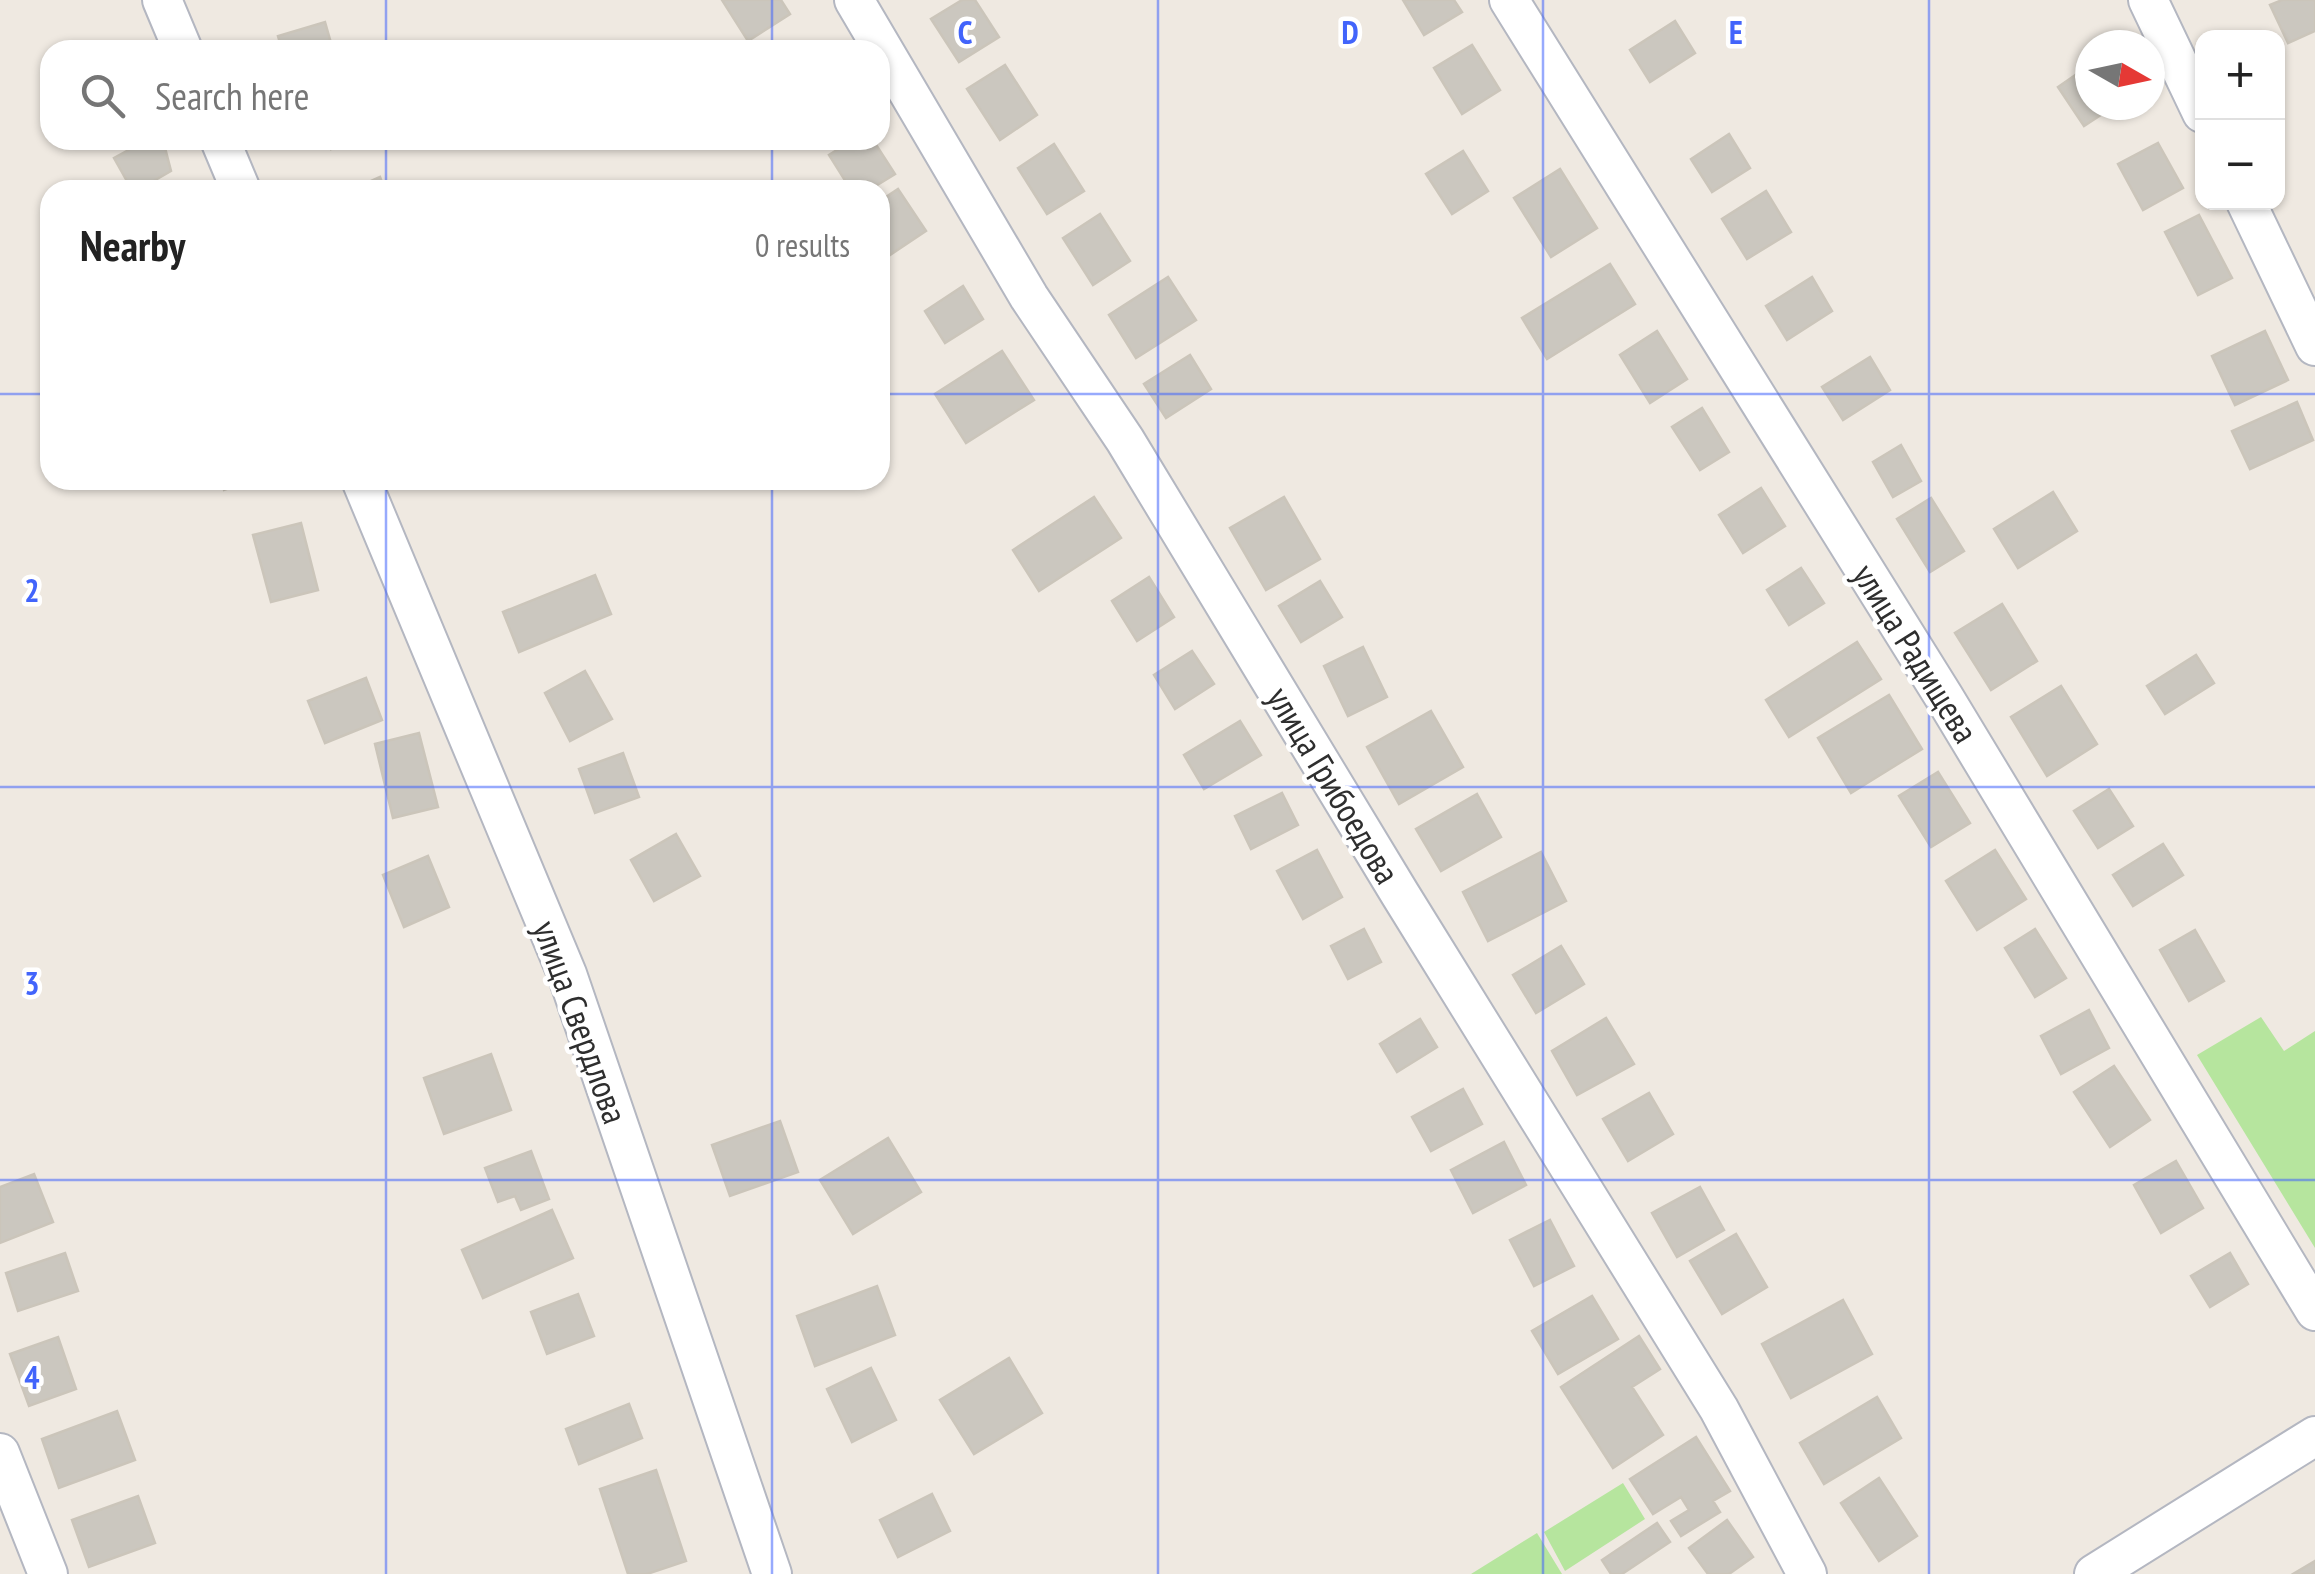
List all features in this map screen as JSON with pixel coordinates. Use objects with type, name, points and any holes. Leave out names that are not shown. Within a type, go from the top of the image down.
[{"type":"street","points":[[162,0],[179,40]]},
{"type":"street","name":"улица Грибоедова","points":[[854,0],[878,40]]},
{"type":"street","name":"улица Радищева","points":[[1509,0],[1944,697],[2315,1311]]},
{"type":"street","points":[[2148,0],[2195,98]]},
{"type":"street","name":"улица Грибоедова","points":[[890,61],[1029,297],[1124,440],[1719,1409],[1806,1574]]},
{"type":"street","points":[[224,150],[237,180]]},
{"type":"street","points":[[2250,210],[2315,346]]},
{"type":"street","name":"улица Свердлова","points":[[366,490],[568,974],[772,1574]]},
{"type":"street","points":[[2094,1574],[2315,1436]]},
{"type":"street","points":[[0,1454],[48,1574]]},
{"type":"green space","points":[[2261,1017],[2284,1051],[2315,1031],[2315,1248],[2197,1055]]},
{"type":"green space","points":[[1623,1483],[1645,1519],[1565,1571],[1544,1532]]},
{"type":"green space","points":[[1537,1533],[1562,1574],[1471,1574]]},
{"type":"building","points":[[722,0],[781,0],[790,14],[747,40]]},
{"type":"building","points":[[962,0],[975,0],[999,37],[959,62],[931,19]]},
{"type":"building","points":[[1403,0],[1454,0],[1462,12],[1424,35]]},
{"type":"building","points":[[2282,0],[2315,0],[2315,31],[2288,43],[2270,5]]},
{"type":"building","points":[[1675,21],[1695,53],[1650,82],[1630,50]]},
{"type":"building","points":[[325,22],[330,40],[279,40],[278,36]]},
{"type":"building","points":[[1472,45],[1500,90],[1462,114],[1434,68]]},
{"type":"building","points":[[1005,65],[1037,115],[1000,140],[967,89]]},
{"type":"building","points":[[2075,75],[2075,112],[2058,87]]},
{"type":"building","points":[[1729,134],[1750,168],[1712,192],[1691,159]]},
{"type":"building","points":[[2158,143],[2183,188],[2143,210],[2118,164]]},
{"type":"building","points":[[1054,144],[1084,191],[1047,214],[1018,168]]},
{"type":"building","points":[[129,150],[166,150],[171,171],[155,180],[126,180],[114,158]]},
{"type":"building","points":[[837,150],[879,150],[895,174],[885,180],[845,180],[829,155]]},
{"type":"building","points":[[1463,151],[1488,191],[1452,214],[1426,174]]},
{"type":"building","points":[[1560,169],[1597,228],[1551,257],[1514,198]]},
{"type":"building","points":[[898,189],[926,231],[890,255],[890,194]]},
{"type":"building","points":[[1766,191],[1791,232],[1747,259],[1722,219]]},
{"type":"building","points":[[1100,214],[1130,261],[1093,285],[1063,238]]},
{"type":"building","points":[[2199,215],[2232,278],[2198,295],[2165,232]]},
{"type":"building","points":[[1610,264],[1635,304],[1547,359],[1522,318]]},
{"type":"building","points":[[1168,277],[1196,320],[1136,358],[1109,315]]},
{"type":"building","points":[[1812,277],[1832,311],[1787,340],[1766,306]]},
{"type":"building","points":[[963,286],[983,319],[945,343],[925,311]]},
{"type":"building","points":[[1657,331],[1687,379],[1650,403],[1620,355]]},
{"type":"building","points":[[2265,331],[2288,380],[2235,405],[2212,356]]},
{"type":"building","points":[[1002,351],[1034,400],[966,443],[935,394]]},
{"type":"building","points":[[1190,355],[1211,389],[1166,418],[1144,384]]},
{"type":"building","points":[[1870,357],[1890,390],[1843,420],[1822,387]]},
{"type":"building","points":[[2297,402],[2313,440],[2250,469],[2232,431]]},
{"type":"building","points":[[1702,408],[1729,452],[1700,470],[1672,427]]},
{"type":"building","points":[[1901,445],[1921,481],[1893,497],[1873,462]]},
{"type":"building","points":[[1761,488],[1785,526],[1743,553],[1719,515]]},
{"type":"building","points":[[2053,492],[2077,531],[2018,568],[1994,529]]},
{"type":"building","points":[[1094,497],[1121,538],[1039,591],[1013,550]]},
{"type":"building","points":[[1284,497],[1320,559],[1266,590],[1230,528]]},
{"type":"building","points":[[1931,498],[1964,551],[1930,572],[1897,519]]},
{"type":"building","points":[[301,523],[318,590],[271,602],[253,535]]},
{"type":"building","points":[[1801,568],[1824,603],[1789,625],[1767,590]]},
{"type":"building","points":[[595,575],[611,614],[519,652],[503,612]]},
{"type":"building","points":[[1149,577],[1174,617],[1137,641],[1112,601]]},
{"type":"building","points":[[1320,581],[1342,617],[1301,642],[1279,606]]},
{"type":"building","points":[[2002,604],[2037,661],[1991,690],[1955,633]]},
{"type":"building","points":[[1857,642],[1881,679],[1789,737],[1766,700]]},
{"type":"building","points":[[1363,647],[1387,697],[1348,716],[1324,666]]},
{"type":"building","points":[[1192,651],[1214,684],[1175,709],[1154,675]]},
{"type":"building","points":[[2196,655],[2214,683],[2165,714],[2147,686]]},
{"type":"building","points":[[585,671],[612,719],[570,741],[545,693]]},
{"type":"building","points":[[366,678],[382,720],[325,743],[308,701]]},
{"type":"building","points":[[2061,686],[2097,744],[2047,776],[2011,717]]},
{"type":"building","points":[[1889,695],[1922,749],[1851,793],[1818,738]]},
{"type":"building","points":[[1431,711],[1463,767],[1399,804],[1367,747]]},
{"type":"building","points":[[1240,721],[1261,755],[1204,789],[1184,755]]},
{"type":"building","points":[[419,733],[438,807],[393,818],[375,744]]},
{"type":"building","points":[[623,753],[639,797],[595,813],[579,769]]},
{"type":"building","points":[[1938,772],[1970,823],[1931,847],[1899,796]]},
{"type":"building","points":[[2109,789],[2133,826],[2098,848],[2074,811]]},
{"type":"building","points":[[1282,793],[1298,825],[1251,849],[1235,816]]},
{"type":"building","points":[[1477,794],[1501,837],[1441,871],[1416,829]]},
{"type":"building","points":[[676,834],[700,876],[654,901],[631,860]]},
{"type":"building","points":[[2163,844],[2183,875],[2133,906],[2113,875]]},
{"type":"building","points":[[1317,850],[1342,897],[1303,919],[1277,871]]},
{"type":"building","points":[[1995,850],[2026,899],[1977,930],[1946,881]]},
{"type":"building","points":[[1541,852],[1566,901],[1488,941],[1463,892]]},
{"type":"building","points":[[428,856],[449,907],[404,927],[383,875]]},
{"type":"building","points":[[1364,929],[1381,962],[1348,979],[1331,946]]},
{"type":"building","points":[[2035,929],[2066,978],[2035,997],[2005,948]]},
{"type":"building","points":[[2195,930],[2224,981],[2189,1001],[2160,950]]},
{"type":"building","points":[[1561,946],[1584,984],[1536,1013],[1513,975]]},
{"type":"building","points":[[2089,1010],[2109,1048],[2061,1074],[2041,1036]]},
{"type":"building","points":[[1606,1018],[1634,1064],[1577,1095],[1552,1051]]},
{"type":"building","points":[[1420,1019],[1437,1047],[1397,1072],[1380,1044]]},
{"type":"building","points":[[491,1054],[511,1110],[444,1134],[424,1078]]},
{"type":"building","points":[[2114,1066],[2150,1120],[2110,1147],[2074,1092]]},
{"type":"building","points":[[1463,1089],[1482,1124],[1431,1151],[1412,1117]]},
{"type":"building","points":[[1649,1093],[1673,1134],[1628,1161],[1603,1119]]},
{"type":"building","points":[[780,1121],[798,1172],[730,1196],[712,1145]]},
{"type":"building","points":[[888,1138],[921,1192],[853,1234],[820,1180]]},
{"type":"building","points":[[1504,1142],[1526,1185],[1473,1213],[1451,1170]]},
{"type":"building","points":[[531,1151],[549,1199],[521,1210],[515,1196],[498,1202],[485,1168]]},
{"type":"building","points":[[2176,1161],[2203,1208],[2161,1233],[2134,1185]]},
{"type":"building","points":[[34,1174],[53,1222],[0,1243],[0,1187]]},
{"type":"building","points":[[1700,1187],[1724,1230],[1677,1257],[1652,1213]]},
{"type":"building","points":[[552,1210],[573,1258],[483,1298],[462,1250]]},
{"type":"building","points":[[1550,1220],[1574,1266],[1534,1286],[1510,1240]]},
{"type":"building","points":[[1736,1234],[1767,1287],[1722,1314],[1690,1261]]},
{"type":"building","points":[[65,1253],[78,1291],[18,1311],[6,1273]]},
{"type":"building","points":[[2230,1253],[2248,1284],[2210,1307],[2191,1276]]},
{"type":"building","points":[[877,1286],[895,1335],[815,1366],[797,1316]]},
{"type":"building","points":[[578,1294],[594,1336],[547,1354],[531,1312]]},
{"type":"building","points":[[1592,1296],[1618,1339],[1558,1374],[1532,1331]]},
{"type":"building","points":[[1843,1300],[1872,1354],[1791,1398],[1762,1344]]},
{"type":"building","points":[[1639,1336],[1660,1369],[1632,1387],[1663,1435],[1613,1468],[1561,1387]]},
{"type":"building","points":[[58,1337],[76,1389],[29,1406],[10,1354]]},
{"type":"building","points":[[1009,1358],[1042,1413],[974,1454],[940,1400]]},
{"type":"building","points":[[871,1368],[896,1420],[852,1442],[827,1389]]},
{"type":"building","points":[[1877,1397],[1901,1438],[1824,1484],[1800,1443]]},
{"type":"building","points":[[629,1404],[642,1438],[579,1464],[566,1429]]},
{"type":"building","points":[[117,1411],[135,1460],[59,1488],[42,1439]]},
{"type":"building","points":[[1696,1437],[1730,1491],[1713,1501],[1720,1512],[1681,1536],[1671,1521],[1689,1510],[1681,1497],[1653,1514],[1630,1479]]},
{"type":"building","points":[[656,1470],[686,1561],[647,1574],[628,1574],[600,1489]]},
{"type":"building","points":[[1879,1478],[1917,1536],[1879,1561],[1841,1503]]},
{"type":"building","points":[[932,1494],[950,1531],[898,1557],[880,1520]]},
{"type":"building","points":[[138,1496],[155,1543],[89,1567],[72,1520]]},
{"type":"building","points":[[1727,1520],[1753,1557],[1729,1574],[1708,1574],[1689,1548]]},
{"type":"building","points":[[1657,1523],[1670,1542],[1622,1574],[1611,1574],[1602,1560]]},
{"type":"building","points":[[2315,1561],[2315,1574],[2293,1574]]}]
